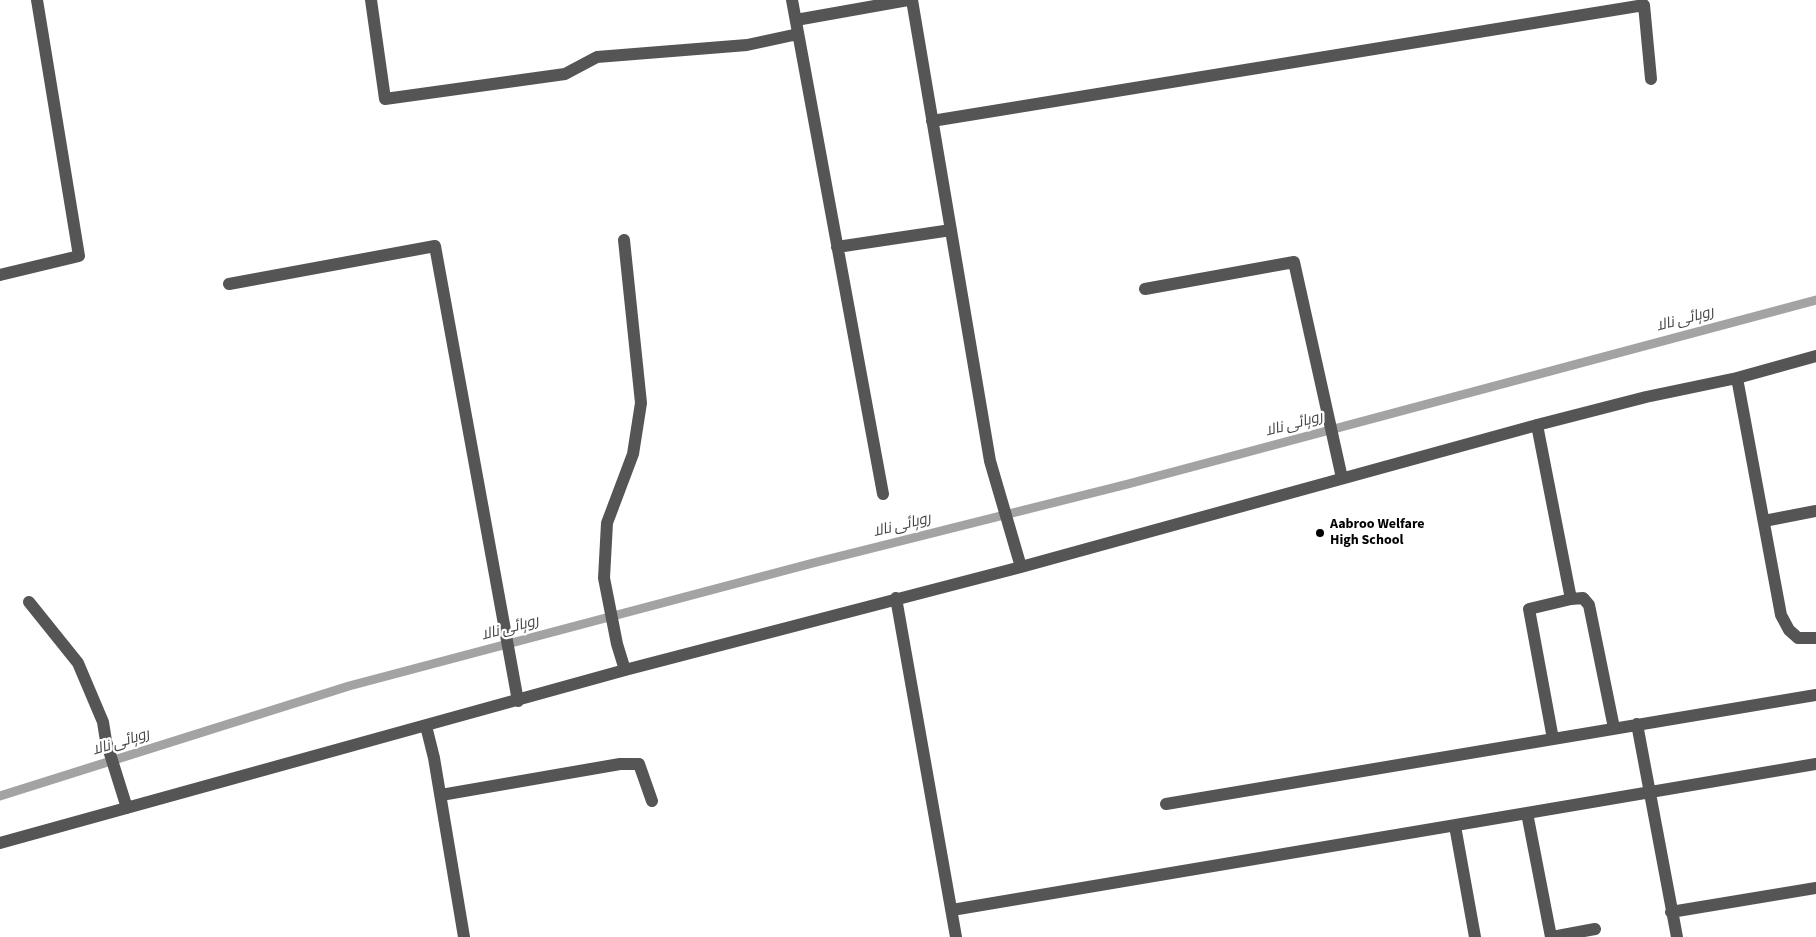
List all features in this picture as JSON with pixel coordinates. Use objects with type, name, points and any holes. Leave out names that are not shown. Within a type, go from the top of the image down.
[{"type":"street","points":[[0,275],[79,256],[36,0]]},
{"type":"street","points":[[371,0],[385,99],[565,74],[596,57],[747,45],[798,34]]},
{"type":"street","points":[[792,0],[882,494]]},
{"type":"street","points":[[796,20],[908,0]]},
{"type":"street","points":[[912,0],[990,461],[1022,568]]},
{"type":"street","points":[[932,121],[1644,3],[1651,78]]},
{"type":"street","points":[[837,247],[951,230]]},
{"type":"street","points":[[624,240],[641,403],[632,454],[607,523],[604,578],[617,644],[625,670]]},
{"type":"street","points":[[229,284],[435,246],[518,701]]},
{"type":"street","points":[[1145,289],[1294,262],[1341,473]]},
{"type":"street","points":[[0,843],[625,670],[896,598],[1022,568],[1341,473],[1646,397],[1737,378],[1816,356]]},
{"type":"street","points":[[1737,378],[1781,615],[1788,630],[1798,638],[1816,638]]},
{"type":"street","points":[[1537,425],[1572,599]]},
{"type":"street","points":[[1764,521],[1816,511]]},
{"type":"street","points":[[896,598],[956,937]]},
{"type":"street","points":[[1553,739],[1529,609],[1572,599],[1583,598],[1589,605],[1614,728]]},
{"type":"street","points":[[29,602],[78,663],[103,722],[106,741],[127,808]]},
{"type":"street","points":[[1166,804],[1816,695]]},
{"type":"street","points":[[1637,724],[1676,937]]},
{"type":"street","points":[[426,726],[441,795],[464,937]]},
{"type":"street","points":[[441,795],[620,764],[639,764],[652,801]]},
{"type":"street","points":[[952,910],[1816,764]]},
{"type":"street","points":[[1527,813],[1551,937],[1596,929]]},
{"type":"street","points":[[1454,826],[1475,937]]},
{"type":"street","points":[[1671,912],[1816,888]]},
{"type":"waterway","name":"روہائی نالا","points":[[0,796],[349,686],[813,563],[1128,484],[1816,300]]},
{"type":"place","name":"Aabroo Welfare High School","points":[[1320,533]]}]
